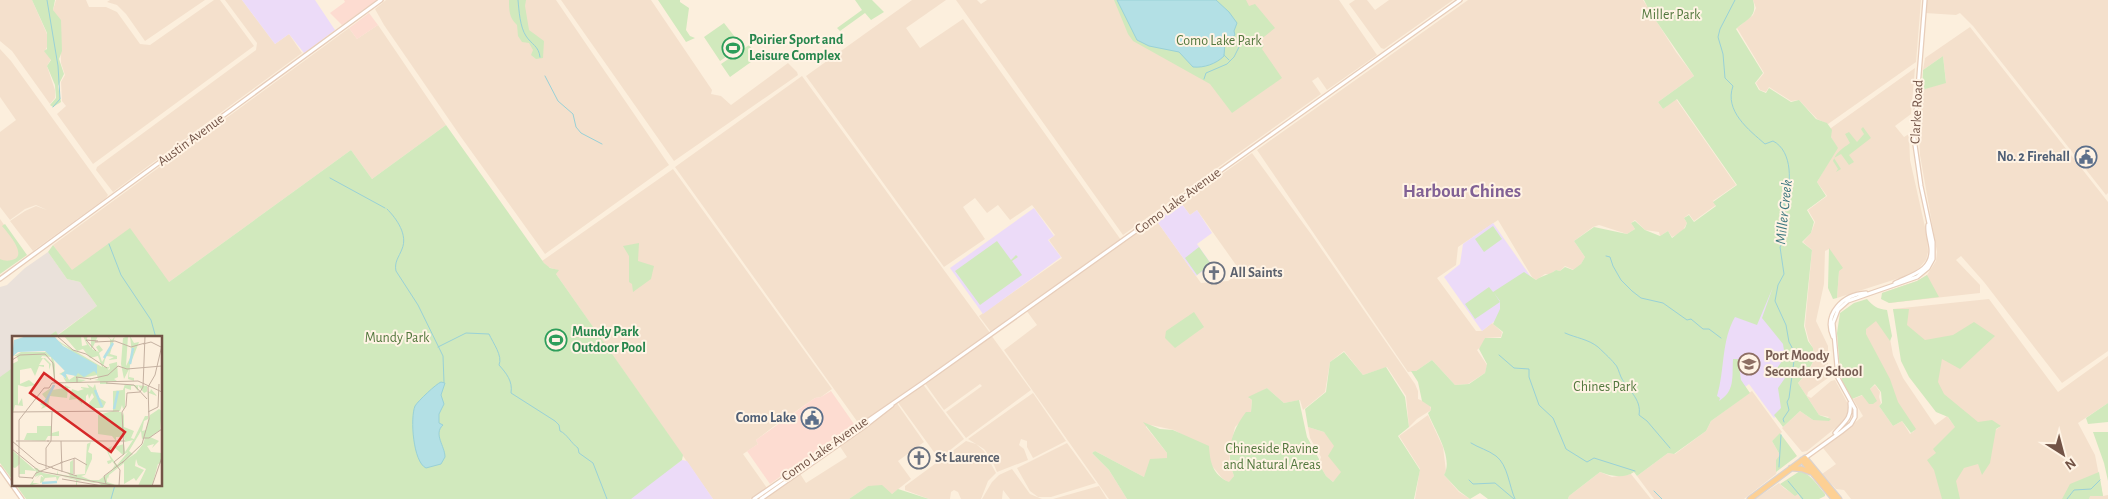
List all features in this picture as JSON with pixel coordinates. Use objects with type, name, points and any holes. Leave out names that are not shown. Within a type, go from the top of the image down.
[{"type":"main road","name":"Austin Avenue","points":[[0,279],[381,0]]},
{"type":"main road","name":"Como Lake Avenue","points":[[761,499],[1460,0]]},
{"type":"main road","name":"Clarke Road","points":[[1833,436],[1851,424],[1855,412],[1838,378],[1834,339],[1831,334],[1831,322],[1836,307],[1850,297],[1914,279],[1923,274],[1930,265],[1934,249],[1915,153],[1914,138],[1925,0]]},
{"type":"main road","name":"Como Lake Avenue","points":[[754,499],[869,418],[897,401]]},
{"type":"main road","points":[[1750,499],[1833,436],[1848,419],[1851,411],[1850,401]]},
{"type":"main road","points":[[1803,459],[1811,473],[1834,498]]},
{"type":"main road","points":[[1803,459],[1834,498]]},
{"type":"main road","points":[[0,468],[12,485]]},
{"type":"main road","points":[[1791,468],[1804,469],[1811,473]]},
{"type":"main road","points":[[13,486],[22,499]]},
{"type":"shaded area","points":[[0,0],[32,0],[47,34],[47,47],[45,51],[51,59],[47,66],[55,90],[55,98],[50,104],[12,51],[0,41]]},
{"type":"shaded area","points":[[56,0],[86,0],[89,7],[106,7],[117,12],[140,44],[150,45],[214,0],[220,0],[254,46],[93,164],[57,114],[66,106],[62,101],[61,82],[65,75],[61,63],[60,28],[53,10]]},
{"type":"shaded area","points":[[110,0],[205,0],[145,41],[126,14],[117,5],[107,2]]},
{"type":"shaded area","points":[[225,0],[242,0],[275,44],[289,34],[302,53],[113,192],[96,170],[97,167],[256,50],[257,43]]},
{"type":"shaded area","points":[[242,0],[315,0],[335,30],[304,53],[289,34],[275,44]]},
{"type":"shaded area","points":[[344,0],[377,0],[342,25],[330,13],[345,2]]},
{"type":"shaded area","points":[[386,0],[556,0],[669,165],[545,254],[384,25],[375,9]]},
{"type":"shaded area","points":[[561,0],[651,0],[712,90],[711,94],[721,96],[731,105],[788,63],[798,75],[674,161]]},
{"type":"shaded area","points":[[912,0],[946,0],[906,28],[920,48],[963,19],[1121,240],[991,332],[979,316],[1062,258],[1049,240],[1055,235],[1032,205],[1010,220],[998,205],[987,213],[975,198],[963,207],[985,239],[944,267],[806,76]]},
{"type":"shaded area","points":[[956,0],[977,0],[981,4],[987,0],[1339,0],[1377,55],[1327,90],[1318,77],[1312,81],[1321,94],[1123,235]]},
{"type":"shaded area","points":[[1355,0],[1367,0],[1375,10],[1389,0],[1453,0],[1384,49],[1381,48],[1349,4]]},
{"type":"shaded area","points":[[1468,0],[1643,0],[1676,52],[1694,76],[1658,102],[1663,109],[1676,99],[1736,185],[1713,201],[1716,205],[1694,221],[1689,214],[1684,218],[1687,223],[1682,232],[1672,237],[1668,231],[1660,236],[1659,232],[1645,230],[1635,220],[1631,223],[1635,229],[1627,234],[1599,225],[1593,227],[1574,241],[1585,257],[1578,270],[1576,271],[1565,266],[1560,271],[1556,270],[1550,274],[1545,274],[1536,280],[1532,277],[1498,220],[1458,247],[1456,265],[1437,278],[1476,331],[1482,331],[1492,323],[1502,332],[1501,337],[1485,338],[1483,345],[1477,350],[1487,365],[1485,373],[1468,384],[1455,385],[1432,360],[1416,371],[1408,372],[1257,150]]},
{"type":"shaded area","points":[[1753,0],[1921,0],[1916,62],[1828,124],[1817,119],[1799,100],[1791,101],[1769,87],[1766,92],[1760,90],[1756,83],[1764,73],[1737,28],[1753,15],[1756,8]]},
{"type":"shaded area","points":[[1926,0],[2108,0],[2108,193],[2106,195],[1973,26],[1960,13],[1956,15],[1925,13]]},
{"type":"shaded area","points":[[369,13],[378,25],[357,39],[349,28]]},
{"type":"shaded area","points":[[378,25],[446,125],[372,179],[351,150],[169,282],[72,271],[53,245],[349,28],[357,39]]},
{"type":"shaded area","points":[[1970,27],[2108,202],[2108,351],[2062,383],[1984,282],[1961,256],[1956,260],[1980,285],[1980,293],[1889,303],[1882,293],[1917,281],[1927,275],[1936,261],[1937,252],[1920,155],[1919,136],[1922,90],[1946,82],[1943,56],[1923,70],[1925,58]]},
{"type":"shaded area","points":[[0,49],[11,61],[108,195],[33,251],[10,221],[36,206],[47,210],[36,205],[25,209],[10,220],[0,207],[0,132],[16,120],[0,97]]},
{"type":"shaded area","points":[[1915,68],[1911,114],[1895,126],[1904,137],[1909,134],[1910,160],[1927,236],[1928,252],[1926,260],[1915,273],[1837,298],[1839,271],[1829,249],[1825,251],[1824,284],[1816,321],[1828,346],[1828,378],[1808,392],[1807,396],[1811,398],[1831,381],[1835,380],[1848,404],[1849,410],[1844,421],[1807,451],[1802,452],[1782,428],[1800,411],[1813,420],[1825,420],[1829,417],[1819,415],[1798,383],[1808,372],[1814,360],[1813,348],[1805,326],[1812,250],[1803,242],[1811,233],[1815,222],[1808,210],[1827,196],[1817,182],[1837,148],[1831,137],[1831,128]]},
{"type":"shaded area","points":[[802,76],[990,333],[859,424],[675,167]]},
{"type":"shaded area","points":[[1252,153],[1311,234],[1415,384],[1418,391],[1418,399],[1430,404],[1431,410],[1409,427],[1406,396],[1387,367],[1363,375],[1344,351],[1330,362],[1325,392],[1303,410],[1300,400],[1284,403],[1267,388],[1249,398],[1252,400],[1251,412],[1235,427],[1231,444],[1229,461],[1234,476],[1229,483],[1222,478],[1190,439],[1174,430],[1146,424],[1146,427],[1167,453],[1167,458],[1144,477],[1095,451],[1092,453],[1109,470],[1127,499],[1109,499],[1004,350],[1037,325],[1026,310],[1156,220],[1201,283],[1228,281],[1241,272],[1197,210],[1190,215],[1181,203]]},
{"type":"shaded area","points":[[673,169],[832,389],[821,397],[815,398],[773,427],[756,440],[758,444],[743,454],[767,488],[750,499],[713,499],[556,274],[557,270],[548,267],[542,261]]},
{"type":"shaded area","points":[[1181,203],[1190,215],[1197,210],[1212,233],[1197,244],[1212,265],[1196,276],[1156,220]]},
{"type":"shaded area","points":[[1034,208],[1054,236],[1048,240],[1061,257],[983,314],[950,268]]},
{"type":"shaded area","points":[[0,219],[25,254],[0,272]]},
{"type":"shaded area","points":[[1493,223],[1538,287],[1482,331],[1444,277],[1460,264],[1463,244]]},
{"type":"shaded area","points":[[48,252],[67,279],[80,282],[97,306],[57,335],[56,331],[50,336],[12,336],[12,372],[0,381],[0,287],[7,285],[25,268]]},
{"type":"shaded area","name":"Port Moody Secondary School","points":[[1749,278],[1775,288],[1791,345],[1782,411],[1774,418],[1749,384],[1692,427],[1736,288]]},
{"type":"shaded area","points":[[1989,299],[2058,392],[2108,356],[2108,403],[2078,423],[2095,455],[2103,496],[2108,495],[2108,499],[1851,499],[1844,490],[1836,489],[1822,474],[1836,464],[1823,448],[1863,416],[1853,399],[1863,395],[1875,385],[1880,392],[1881,403],[1879,406],[1893,426],[1902,421],[1910,434],[1914,431],[1841,344],[1885,311],[1893,355],[1903,378],[1935,425],[1947,416],[1971,448],[2001,426],[1962,430],[1895,317],[1893,309]]},
{"type":"shaded area","points":[[991,335],[1031,390],[966,438],[946,412],[982,386],[980,384],[944,410],[924,382]]},
{"type":"shaded area","points":[[922,383],[964,439],[939,459],[897,401]]},
{"type":"shaded area","points":[[831,391],[854,424],[770,484],[747,451],[758,444],[756,440],[815,398]]},
{"type":"shaded area","points":[[1752,391],[1782,432],[1772,441],[1780,455],[1776,474],[1744,499],[1654,499],[1637,476],[1668,453],[1675,454],[1706,431],[1711,421]]},
{"type":"shaded area","points":[[1033,393],[1066,441],[1033,458],[1027,447],[1027,441],[1021,439],[1019,445],[1024,449],[1028,460],[997,472],[991,458],[984,449],[968,439]]},
{"type":"shaded area","points":[[896,402],[924,442],[898,461],[911,479],[892,494],[868,486],[849,499],[763,499],[799,472],[806,483],[847,457],[839,445]]},
{"type":"shaded area","points":[[1428,415],[1443,447],[1446,471],[1444,475],[1459,492],[1470,499],[1415,499],[1420,469],[1399,436]]},
{"type":"shaded area","points":[[1308,427],[1324,432],[1335,443],[1342,472],[1333,482],[1326,476],[1319,464],[1321,457],[1310,438]]},
{"type":"shaded area","points":[[966,441],[976,444],[984,451],[996,473],[988,481],[981,499],[961,499],[958,492],[954,490],[951,492],[950,499],[929,499],[905,490],[905,486]]},
{"type":"shaded area","points":[[1067,443],[1096,483],[1051,497],[1038,497],[1030,491],[1017,468]]},
{"type":"shaded area","points":[[682,460],[687,461],[713,499],[627,499]]},
{"type":"shaded area","points":[[1012,469],[1030,494],[1042,499],[1010,499],[1003,490],[1002,499],[982,499],[992,482],[999,475]]},
{"type":"shaded area","points":[[1600,472],[1612,477],[1631,474],[1651,499],[1568,499],[1569,496]]},
{"type":"shaded area","points":[[1779,483],[1793,494],[1798,494],[1801,499],[1755,499]]},
{"type":"shaded area","points":[[1099,486],[1107,499],[1053,499]]},
{"type":"green space","points":[[32,0],[55,0],[53,10],[61,20],[62,51],[59,59],[64,74],[58,86],[61,102],[53,107],[50,105],[56,98],[55,85],[47,66],[51,60],[44,51],[47,49],[47,33]]},
{"type":"green space","points":[[509,0],[526,0],[525,6],[529,30],[544,41],[543,58],[536,59],[531,55],[533,50],[529,43],[522,42],[518,36],[517,25],[512,20],[510,14]]},
{"type":"green space","points":[[658,0],[680,0],[689,8],[686,30],[690,36],[695,38],[686,42]]},
{"type":"green space","points":[[855,0],[872,0],[884,12],[871,20],[865,13],[840,31],[837,28],[862,10]]},
{"type":"green space","name":"Como Lake Park","points":[[1114,0],[1246,0],[1249,6],[1255,4],[1275,28],[1260,40],[1264,46],[1262,49],[1282,78],[1232,113],[1210,84],[1133,41],[1128,34]]},
{"type":"green space","points":[[1644,0],[1753,0],[1753,14],[1736,29],[1763,73],[1755,83],[1759,90],[1766,93],[1769,88],[1791,102],[1799,100],[1816,119],[1827,123],[1832,130],[1831,137],[1838,148],[1817,182],[1826,196],[1807,210],[1814,222],[1811,233],[1802,242],[1812,250],[1804,326],[1808,341],[1813,348],[1814,360],[1798,383],[1819,415],[1831,419],[1829,421],[1813,420],[1800,411],[1783,427],[1774,415],[1781,408],[1778,388],[1785,378],[1777,368],[1785,357],[1783,344],[1762,318],[1773,287],[1757,325],[1735,317],[1727,336],[1717,396],[1720,398],[1719,401],[1728,393],[1732,383],[1733,359],[1738,359],[1741,380],[1750,393],[1711,421],[1706,431],[1674,454],[1668,453],[1637,476],[1634,472],[1626,476],[1613,476],[1600,472],[1569,496],[1568,499],[1488,499],[1480,493],[1470,499],[1459,491],[1444,475],[1447,460],[1428,413],[1431,407],[1422,401],[1418,382],[1411,371],[1416,371],[1432,360],[1455,385],[1469,384],[1485,373],[1487,364],[1479,349],[1485,338],[1501,338],[1503,332],[1493,324],[1500,309],[1500,302],[1475,319],[1465,304],[1489,287],[1493,292],[1524,272],[1536,280],[1556,270],[1560,271],[1565,267],[1573,270],[1581,264],[1585,257],[1574,241],[1594,227],[1627,234],[1635,229],[1631,223],[1635,221],[1645,230],[1660,236],[1668,231],[1672,238],[1685,228],[1687,223],[1684,218],[1689,215],[1694,222],[1716,206],[1713,202],[1737,185],[1677,99],[1663,109],[1658,102],[1694,76],[1650,12]]},
{"type":"green space","points":[[724,23],[742,46],[720,61],[704,37]]},
{"type":"green space","points":[[749,45],[758,57],[730,77],[721,64]]},
{"type":"green space","points":[[1943,56],[1946,83],[1922,90],[1923,70]]},
{"type":"green space","name":"Mundy Park","points":[[446,125],[544,263],[550,268],[559,270],[556,274],[683,455],[682,460],[631,499],[26,499],[17,486],[162,486],[162,336],[49,336],[56,331],[58,335],[97,306],[80,282],[67,279],[48,252],[53,245],[72,270],[130,228],[169,282],[351,150],[372,179]]},
{"type":"green space","points":[[1863,127],[1871,138],[1849,155],[1854,162],[1849,165],[1841,154],[1834,158],[1850,143],[1845,134],[1849,132],[1857,142],[1864,134],[1861,129]]},
{"type":"green space","points":[[1834,158],[1841,169],[1836,172],[1838,169],[1833,161]]},
{"type":"green space","points":[[5,224],[27,255],[0,274],[0,259],[12,260],[17,258],[18,254],[18,249],[12,238],[2,226]]},
{"type":"green space","points":[[1493,226],[1502,239],[1484,252],[1475,239]]},
{"type":"green space","points":[[997,241],[1011,260],[1016,255],[1018,257],[1012,261],[1022,275],[980,305],[955,271]]},
{"type":"green space","points":[[639,243],[638,261],[654,266],[651,279],[633,292],[632,284],[629,282],[629,256],[623,246]]},
{"type":"green space","points":[[1199,247],[1211,264],[1197,275],[1185,258]]},
{"type":"green space","points":[[1829,248],[1843,268],[1839,271],[1837,298],[1833,299],[1828,288]]},
{"type":"green space","points":[[1927,275],[1939,297],[1889,303],[1881,299],[1882,293],[1917,281]]},
{"type":"green space","points":[[1867,299],[1876,307],[1887,310],[1892,336],[1890,341],[1876,321],[1866,329],[1866,334],[1890,379],[1898,402],[1916,429],[1911,433],[1902,421],[1893,426],[1879,406],[1882,403],[1881,392],[1875,384],[1870,389],[1877,401],[1869,404],[1862,395],[1852,399],[1842,381],[1837,333],[1840,313],[1854,303]]},
{"type":"green space","points":[[1893,309],[1909,309],[1907,325],[1925,340],[1953,335],[1974,322],[1995,336],[1960,369],[1942,359],[1938,382],[1944,394],[1978,422],[1992,420],[2001,426],[1996,429],[1990,463],[1982,475],[1978,464],[1964,468],[1956,481],[1960,499],[1942,499],[1934,470],[1927,460],[1936,453],[1933,449],[1955,427],[1948,417],[1936,412],[1909,377],[1901,361]]},
{"type":"green space","points":[[1194,312],[1204,327],[1175,348],[1165,338],[1166,331]]},
{"type":"green space","name":"Chineside Ravine and Natural Areas","points":[[1344,352],[1363,375],[1386,367],[1405,397],[1409,427],[1398,436],[1420,470],[1414,499],[1127,499],[1109,470],[1092,453],[1095,451],[1144,477],[1150,459],[1167,458],[1167,453],[1143,422],[1160,429],[1173,430],[1209,446],[1213,468],[1219,476],[1229,482],[1234,476],[1230,459],[1231,443],[1233,435],[1246,412],[1251,412],[1252,400],[1248,397],[1267,388],[1284,403],[1299,400],[1307,437],[1319,459],[1319,464],[1326,476],[1333,482],[1341,472],[1328,456],[1334,446],[1324,432],[1308,427],[1305,409],[1326,392],[1330,362]]},
{"type":"green space","points":[[12,368],[12,479],[0,463],[0,377]]},
{"type":"green space","points":[[2108,403],[2108,422],[2088,424],[2086,418]]},
{"type":"green space","points":[[2093,432],[2108,432],[2108,481],[2104,463]]},
{"type":"green space","points":[[1780,433],[1797,456],[1776,472],[1776,460],[1780,455],[1772,441]]},
{"type":"green space","points":[[1800,471],[1811,477],[1825,496],[1819,499],[1801,499],[1798,494],[1795,496],[1780,484]]},
{"type":"green space","points":[[2099,472],[2103,496],[2090,496],[2089,499],[2062,499],[2070,484]]},
{"type":"green space","points":[[882,485],[892,494],[898,489],[929,499],[849,499],[868,486]]},
{"type":"water","points":[[1117,0],[1216,0],[1229,12],[1237,23],[1234,31],[1235,35],[1225,42],[1224,56],[1221,59],[1210,65],[1193,67],[1179,52],[1149,46],[1137,40]]},
{"type":"water","points":[[441,382],[445,383],[441,395],[444,404],[439,414],[439,423],[443,425],[439,436],[445,457],[441,464],[426,468],[415,449],[413,420],[415,406],[431,389]]},
{"type":"waterway","points":[[47,0],[58,66],[60,99],[53,107]]},
{"type":"waterway","points":[[518,0],[522,28],[540,57]]},
{"type":"waterway","name":"Miller Creek","points":[[1735,0],[1720,29],[1718,37],[1723,54],[1725,78],[1733,86],[1732,104],[1745,126],[1759,139],[1765,144],[1773,141],[1780,146],[1784,152],[1789,169],[1787,196],[1784,203],[1784,233],[1780,247],[1784,274],[1778,285],[1775,301],[1786,325],[1789,342],[1795,353],[1787,402],[1789,410],[1783,419],[1784,422]]},
{"type":"waterway","points":[[1204,79],[1206,73],[1227,64],[1234,57],[1243,39],[1247,37],[1251,40]]},
{"type":"waterway","points":[[1224,55],[1229,60]]},
{"type":"waterway","points":[[545,76],[558,101],[573,114],[576,127],[581,133],[602,144]]},
{"type":"waterway","points":[[330,178],[385,208]]},
{"type":"waterway","points":[[387,209],[398,222],[404,238],[402,249],[396,262],[396,271],[418,305],[443,356],[444,382]]},
{"type":"waterway","points":[[109,244],[121,275],[151,320],[155,336]]},
{"type":"waterway","points":[[1606,256],[1610,257],[1621,280],[1641,298],[1663,303],[1687,320],[1691,319],[1703,329],[1709,329],[1721,338]]},
{"type":"waterway","points":[[438,347],[466,333],[489,334],[499,354],[499,365],[510,381],[511,393],[559,425],[560,431],[578,448],[579,453],[593,463],[607,499]]},
{"type":"waterway","points":[[1565,333],[1594,344],[1615,364],[1621,377],[1636,399],[1639,415],[1647,421],[1670,448]]},
{"type":"waterway","points":[[1499,355],[1514,368],[1529,369],[1529,377],[1539,405],[1553,418],[1566,449],[1587,462],[1594,458],[1635,471]]},
{"type":"waterway","points":[[1779,467],[1781,435]]},
{"type":"waterway","points":[[1471,443],[1493,454],[1500,460],[1506,470],[1515,499]]},
{"type":"waterway","points":[[1469,480],[1473,484],[1495,483],[1514,499]]},
{"type":"waterway","points":[[2067,499],[2074,490],[2091,489],[2100,480]]},
{"type":"waterway","points":[[1788,481],[1803,499]]},
{"type":"waterway","points":[[111,499],[115,486]]},
{"type":"waterway","points":[[1654,491],[1662,499]]},
{"type":"place","name":"Poirier Sport and Leisure Complex","points":[[733,48]]},
{"type":"place","name":"No. 2 Firehall","points":[[2086,157]]},
{"type":"place","name":"All Saints","points":[[1214,273]]},
{"type":"place","name":"Mundy Park Outdoor Pool","points":[[556,340]]},
{"type":"place","name":"Port Moody Secondary School","points":[[1749,364]]},
{"type":"place","name":"Como Lake","points":[[812,418]]},
{"type":"place","name":"St Laurence","points":[[919,458]]},
{"type":"district","name":"Harbour Chines","points":[[1462,191]]},
{"type":"park label","name":"Miller Park","points":[[1671,15]]},
{"type":"park label","name":"Chines Park","points":[[1605,387]]}]
